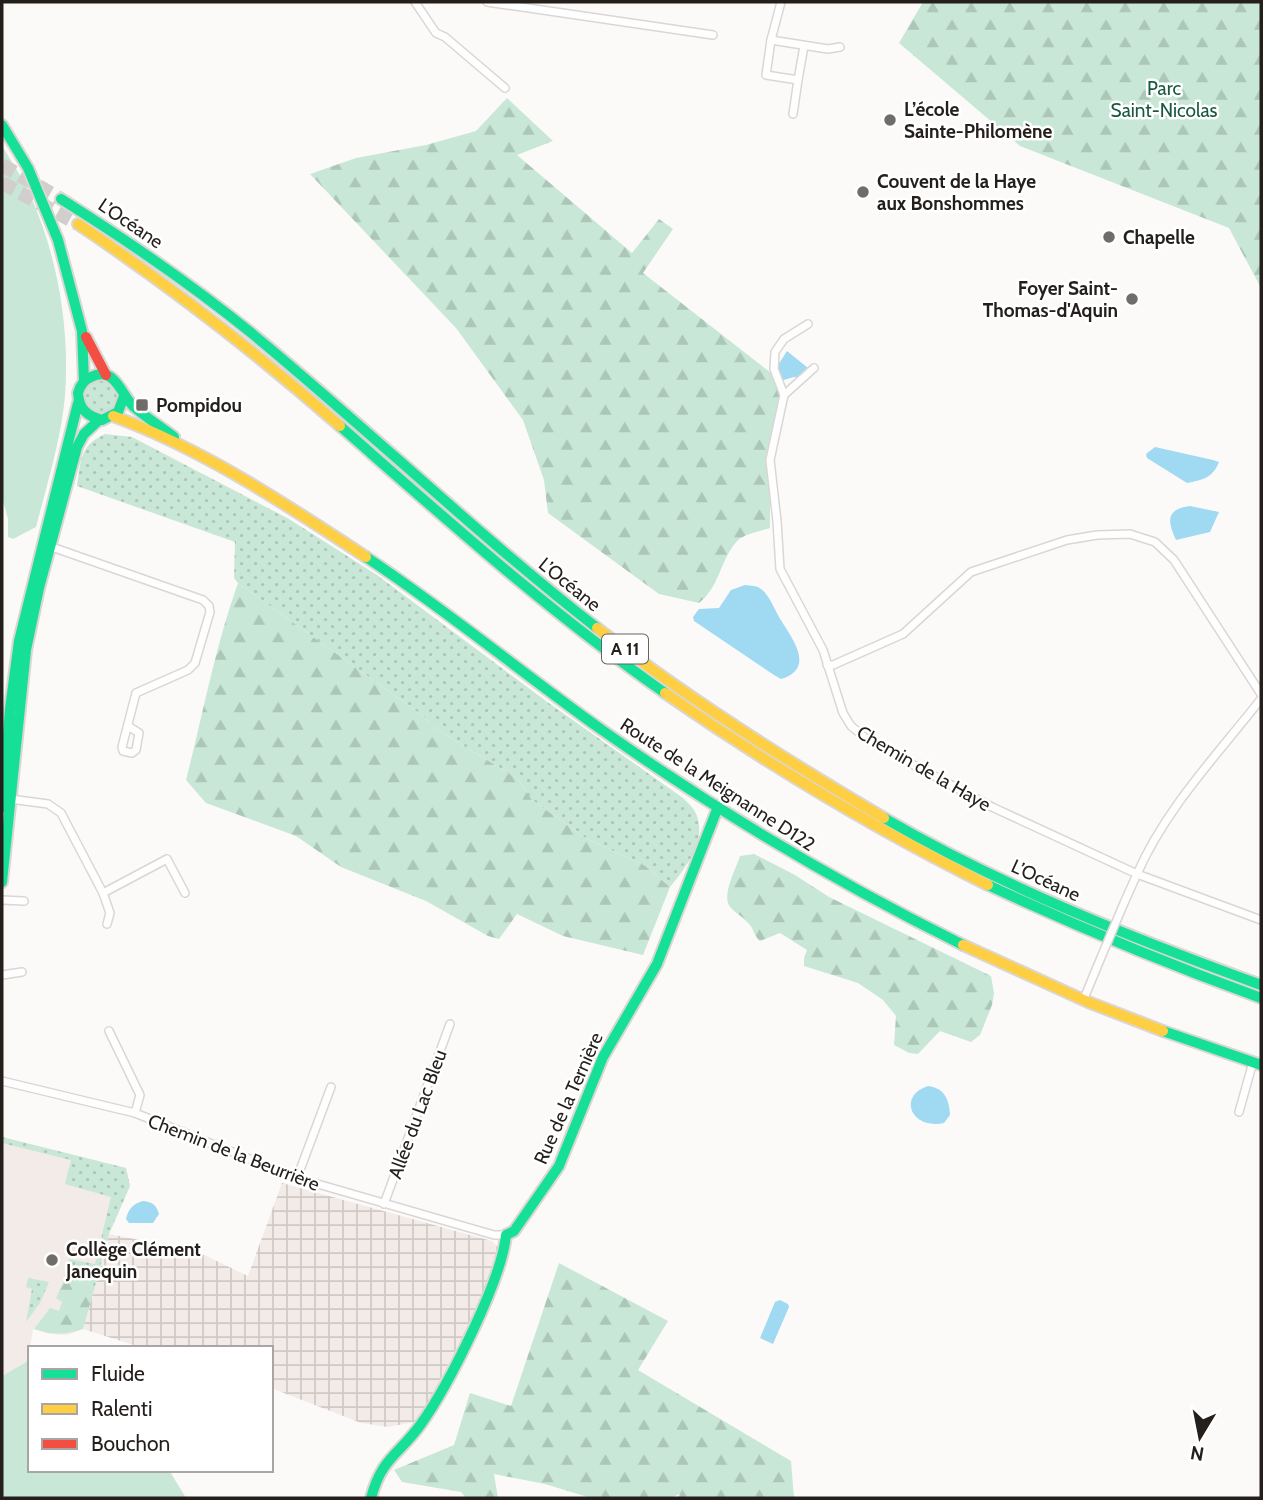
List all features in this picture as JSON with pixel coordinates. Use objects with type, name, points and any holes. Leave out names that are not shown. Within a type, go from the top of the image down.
[{"type":"main road","points":[[2,125],[23,157],[58,240],[82,331],[84,381]]},
{"type":"main road","name":"L’Océane","points":[[61,199],[131,243],[226,313],[553,594],[644,664],[740,731],[843,795],[972,864],[1061,907],[1155,946],[1261,985]]},
{"type":"main road","name":"L’Océane","points":[[78,225],[146,268],[208,315],[280,373],[539,598],[636,673],[734,741],[846,811],[979,882],[1097,936],[1261,998]]},
{"type":"main road","points":[[82,331],[106,375],[119,383],[124,396],[143,415],[198,455]]},
{"type":"main road","points":[[2,808],[19,641],[78,403],[78,391],[84,381],[94,375],[106,375]]},
{"type":"main road","points":[[2,881],[4,835],[26,650],[49,546],[77,447],[84,434],[99,420],[113,416],[121,407],[124,396]]},
{"type":"main road","points":[[78,403],[87,416],[99,420]]},
{"type":"main road","points":[[113,416],[198,455]]},
{"type":"main road","name":"Route de la Meignanne D122","points":[[198,455],[299,513],[365,555],[604,731],[718,807],[819,869],[923,926],[1083,1001],[1257,1064]]},
{"type":"main road","name":"Rue de la Ternière","points":[[370,1498],[379,1471],[388,1458],[423,1422],[479,1316],[505,1252],[508,1240],[506,1235],[514,1231],[559,1166],[603,1057],[657,964],[718,807]]},
{"type":"street","points":[[415,2],[436,33],[445,37],[505,88]]},
{"type":"street","points":[[487,2],[535,5],[713,35]]},
{"type":"street","points":[[781,2],[771,40],[766,75],[798,80]]},
{"type":"street","points":[[771,40],[828,49],[840,47]]},
{"type":"street","points":[[793,114],[804,46]]},
{"type":"street","name":"Chemin de la Haye","points":[[808,324],[784,339],[775,352],[774,369],[784,396],[770,460],[780,569],[823,650],[843,713],[851,726],[869,741],[992,807],[1137,874],[1261,920]]},
{"type":"street","points":[[784,396],[814,368]]},
{"type":"street","points":[[827,665],[856,656],[903,634],[971,572],[1067,540],[1122,534],[1155,542],[1174,560],[1261,697],[1180,800],[1150,843],[1083,1001]]},
{"type":"street","points":[[49,546],[203,600],[209,606],[210,612],[195,663],[188,670],[136,693],[128,726]]},
{"type":"street","points":[[10,799],[48,804],[61,813],[103,893],[110,913],[107,925]]},
{"type":"street","points":[[103,893],[167,859],[185,893]]},
{"type":"street","points":[[2,900],[24,901]]},
{"type":"street","points":[[2,975],[22,972]]},
{"type":"street","name":"Allée du Lac Bleu","points":[[384,1204],[450,1024]]},
{"type":"street","points":[[108,1031],[140,1095],[135,1113]]},
{"type":"street","points":[[1239,1112],[1257,1064]]},
{"type":"street","name":"Chemin de la Beurrière","points":[[2,1081],[135,1113],[298,1178],[494,1235],[506,1235]]},
{"type":"street","points":[[298,1178],[331,1087]]},
{"type":"shaded area","name":"Collège Clément Janequin","points":[[2,1137],[126,1168],[130,1186],[109,1234],[83,1329],[67,1335],[33,1329],[30,1346],[28,1346],[28,1361],[2,1376]]},
{"type":"shaded area","points":[[282,1183],[492,1241],[500,1250],[473,1317],[421,1416],[415,1422],[388,1427],[361,1423],[273,1389],[273,1346],[137,1346],[83,1329],[109,1234],[196,1251],[248,1276]]},
{"type":"green space","name":"Parc Saint-Nicolas","points":[[923,2],[1261,2],[1261,288],[1229,228],[1020,146],[899,43]]},
{"type":"green space","points":[[507,98],[553,141],[517,155],[632,253],[659,219],[673,229],[643,273],[771,373],[784,395],[770,460],[770,528],[738,540],[727,556],[716,581],[699,603],[659,594],[548,513],[544,480],[523,420],[456,328],[310,174],[356,158],[426,145],[476,131]]},
{"type":"green space","points":[[2,146],[28,190],[48,244],[60,294],[66,345],[63,412],[36,527],[13,539],[8,537],[8,519],[2,497]]},
{"type":"green space","points":[[100,379],[112,385],[118,397],[112,409],[100,415],[88,409],[82,397],[88,385]]},
{"type":"green space","points":[[105,434],[132,437],[289,519],[377,575],[546,701],[683,798],[696,813],[699,836],[688,863],[670,887],[644,865],[587,839],[532,800],[518,779],[438,730],[423,716],[238,583],[234,578],[235,542],[77,486],[86,449]]},
{"type":"green space","points":[[238,583],[423,716],[438,730],[518,779],[532,800],[587,839],[644,865],[670,887],[643,955],[563,936],[517,914],[499,939],[488,936],[426,901],[341,867],[296,836],[206,803],[186,780],[216,656]]},
{"type":"green space","points":[[754,854],[795,875],[829,897],[991,976],[994,993],[992,1005],[980,1035],[971,1042],[940,1031],[918,1054],[909,1053],[894,1045],[896,1016],[883,1000],[858,983],[804,966],[807,950],[780,933],[760,941],[750,925],[731,908],[727,897],[740,856]]},
{"type":"green space","points":[[2,1137],[126,1168],[130,1186],[109,1234],[95,1286],[64,1278],[69,1259],[95,1264],[111,1197],[65,1184],[71,1160],[2,1143]]},
{"type":"green space","points":[[559,1263],[668,1321],[638,1370],[791,1461],[794,1498],[678,1498],[680,1494],[670,1498],[591,1498],[545,1484],[494,1474],[498,1498],[466,1498],[461,1492],[402,1482],[394,1470],[454,1445],[470,1393],[511,1406]]},
{"type":"green space","points":[[28,1278],[49,1282],[40,1303],[26,1322],[32,1289],[26,1287]]},
{"type":"green space","points":[[65,1278],[95,1286],[83,1329],[59,1334],[34,1329],[50,1308],[59,1311],[62,1302],[56,1298]]},
{"type":"green space","points":[[28,1361],[28,1472],[170,1472],[186,1498],[2,1498],[2,1376]]},
{"type":"water","points":[[787,351],[808,368],[806,374],[800,378],[780,381],[778,365]]},
{"type":"water","points":[[1155,447],[1219,462],[1210,475],[1187,483],[1147,458],[1146,454]]},
{"type":"water","points":[[1190,506],[1219,512],[1210,532],[1176,540],[1171,527],[1171,517],[1176,510]]},
{"type":"water","points":[[745,585],[757,587],[766,595],[798,651],[798,667],[792,674],[781,679],[694,621],[693,617],[699,609],[719,608],[731,590]]},
{"type":"water","points":[[928,1086],[942,1092],[949,1104],[950,1115],[944,1123],[923,1122],[912,1111],[913,1097]]},
{"type":"water","points":[[143,1201],[154,1204],[159,1214],[153,1223],[129,1223],[126,1219],[130,1209]]},
{"type":"water","points":[[780,1300],[789,1307],[773,1344],[760,1338],[775,1302]]},
{"type":"tunnel","points":[[2,165],[61,199]]},
{"type":"tunnel","points":[[2,183],[78,224]]},
{"type":"traffic: fast","points":[[2,125],[28,168],[58,240],[82,331],[84,381]]},
{"type":"traffic: fast","points":[[61,199],[160,264],[232,317],[510,557],[597,628]]},
{"type":"traffic: fast","points":[[124,396],[118,412],[102,420],[85,411],[78,393],[88,378],[99,374],[106,375],[117,383],[134,407],[174,437]]},
{"type":"traffic: fast","points":[[2,808],[19,641],[78,403]]},
{"type":"traffic: fast","points":[[2,882],[26,650],[39,588],[77,447],[84,434],[99,420]]},
{"type":"traffic: fast","points":[[340,426],[540,598],[665,693]]},
{"type":"traffic: fast","points":[[366,557],[602,730],[689,789],[824,871],[963,945]]},
{"type":"traffic: fast","points":[[371,1498],[380,1474],[421,1424],[459,1359],[495,1278],[506,1235],[514,1231],[559,1166],[603,1057],[657,964],[718,807]]},
{"type":"traffic: fast","points":[[884,818],[975,867],[1069,910],[1261,985]]},
{"type":"traffic: fast","points":[[988,885],[1123,945],[1261,998]]},
{"type":"traffic: fast","points":[[1163,1031],[1261,1065]]},
{"type":"traffic: slow","points":[[78,224],[212,321],[340,426]]},
{"type":"traffic: slow","points":[[113,416],[212,461],[366,557]]},
{"type":"traffic: slow","points":[[597,628],[738,728],[884,818]]},
{"type":"traffic: slow","points":[[665,693],[743,746],[823,795],[904,842],[988,885]]},
{"type":"traffic: slow","points":[[963,945],[1088,1002],[1163,1031]]},
{"type":"traffic: jam","points":[[86,337],[106,375]]},
{"type":"place","name":"L’école Sainte-Philomène","points":[[890,120]]},
{"type":"place","name":"Couvent de la Haye aux Bonshommes","points":[[863,192]]},
{"type":"place","name":"Chapelle","points":[[1109,237]]},
{"type":"place","name":"Foyer Saint- Thomas-d'Aquin","points":[[1132,299]]},
{"type":"place","name":"Pompidou","points":[[142,405]]},
{"type":"place","name":"Collège Clément Janequin","points":[[52,1260]]}]
